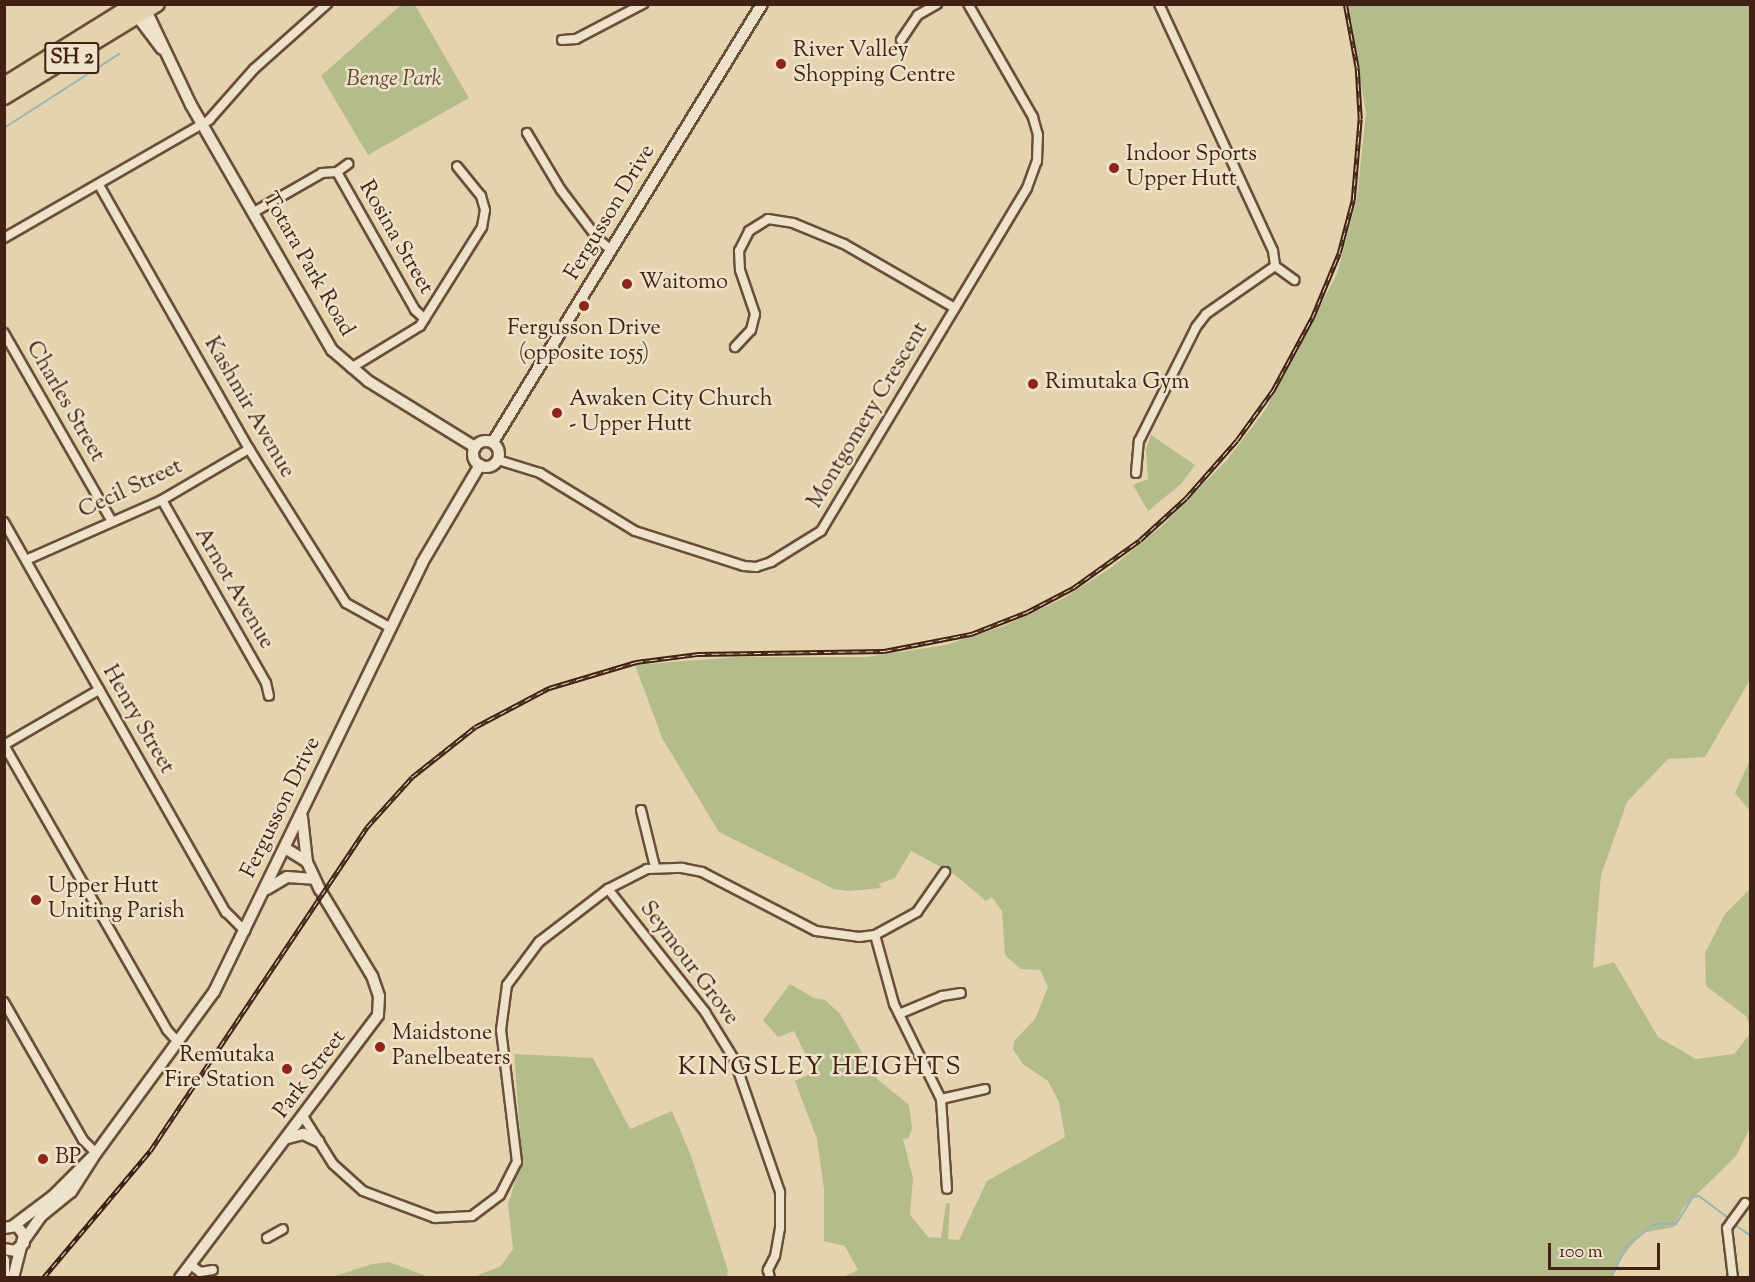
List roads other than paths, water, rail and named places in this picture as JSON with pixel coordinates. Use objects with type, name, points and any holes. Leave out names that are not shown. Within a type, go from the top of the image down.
[{"type":"highway","name":"SH 2","points":[[4,85],[140,8]]},
{"type":"highway","name":"SH 2","points":[[4,97],[140,8]]},
{"type":"main road","name":"Fergusson Drive","points":[[493,442],[762,4]]},
{"type":"main road","name":"Totara Park Road","points":[[140,8],[203,124],[332,350],[351,368],[475,447]]},
{"type":"main road","points":[[481,441],[493,442],[499,450],[498,460],[489,466],[480,465],[474,457],[475,447],[481,441]]},
{"type":"main road","name":"Fergusson Drive","points":[[9,1227],[53,1196],[96,1153],[179,1043],[214,992],[427,553],[480,465]]},
{"type":"main road","name":"Park Street","points":[[302,813],[307,862],[312,877]]},
{"type":"main road","points":[[284,851],[307,862]]},
{"type":"main road","name":"Park Street","points":[[180,1278],[304,1118],[378,1015],[379,996],[372,976],[312,877],[284,851]]},
{"type":"main road","points":[[265,889],[287,877],[312,877]]},
{"type":"main road","points":[[288,1138],[303,1134],[318,1141]]},
{"type":"main road","name":"Fergusson Drive","points":[[13,1278],[24,1241],[41,1216],[81,1180],[96,1153]]},
{"type":"main road","points":[[4,1249],[15,1251],[24,1241],[20,1228],[9,1227]]},
{"type":"main road","points":[[4,1260],[4,1275]]},
{"type":"street","points":[[4,238],[203,124],[254,69],[327,4]]},
{"type":"street","points":[[562,40],[576,39],[643,4]]},
{"type":"street","points":[[901,40],[918,15],[937,4]]},
{"type":"street","name":"Montgomery Crescent","points":[[498,460],[540,473],[635,531],[744,566],[763,566],[810,540],[826,525],[1027,188],[1037,161],[1038,135],[1033,117],[968,4]]},
{"type":"street","points":[[1159,4],[1273,251],[1275,267],[1294,280]]},
{"type":"street","points":[[527,133],[557,184],[598,239],[611,250]]},
{"type":"street","name":"Rosina Street","points":[[254,212],[322,173],[337,172],[348,164]]},
{"type":"street","points":[[351,368],[413,331],[425,320],[485,218],[481,196],[457,166]]},
{"type":"street","name":"Rosina Street","points":[[337,172],[415,310],[425,320]]},
{"type":"street","name":"Kashmir Avenue","points":[[99,185],[249,449],[346,603],[391,628]]},
{"type":"street","points":[[735,347],[751,330],[755,314],[740,270],[739,251],[749,231],[768,219],[793,224],[844,244],[955,308]]},
{"type":"street","points":[[1136,473],[1139,441],[1196,327],[1206,314],[1275,267]]},
{"type":"street","name":"Charles Street","points":[[4,333],[111,519]]},
{"type":"street","name":"Cecil Street","points":[[26,560],[111,519],[162,500],[249,449]]},
{"type":"street","name":"Arnot Avenue","points":[[162,500],[266,683],[269,696]]},
{"type":"street","name":"Henry Street","points":[[4,522],[226,912],[245,931]]},
{"type":"street","points":[[99,690],[4,745],[167,1030],[179,1043]]},
{"type":"street","points":[[641,810],[655,867]]},
{"type":"street","points":[[304,1118],[333,1164],[355,1186],[404,1208],[435,1218],[461,1218],[491,1204],[508,1185],[517,1162],[500,1013],[507,985],[539,942],[608,889],[655,867],[702,872],[820,932],[845,938],[875,935],[917,912],[945,872]]},
{"type":"street","name":"Seymour Grove","points":[[608,889],[705,1012],[734,1059],[780,1192],[777,1249],[769,1274]]},
{"type":"street","points":[[875,935],[899,1014],[941,1100],[947,1189]]},
{"type":"street","points":[[899,1014],[945,995],[961,993]]},
{"type":"street","points":[[5,1004],[83,1140],[96,1153]]},
{"type":"street","points":[[941,1100],[985,1089]]},
{"type":"street","points":[[1733,1278],[1728,1228],[1745,1203]]},
{"type":"street","points":[[267,1238],[283,1229]]},
{"type":"street","points":[[191,1265],[200,1272],[213,1270]]},
{"type":"waterway","points":[[4,128],[119,54]]},
{"type":"waterway","points":[[1611,1278],[1626,1247],[1654,1224],[1676,1224],[1693,1197],[1699,1196],[1729,1219]]},
{"type":"waterway","points":[[1733,1224],[1750,1235]]},
{"type":"railway","points":[[43,1278],[150,1151],[367,827],[412,777],[475,727],[549,688],[636,662],[698,654],[884,651],[971,634],[1027,612],[1073,588],[1140,540],[1186,498],[1237,440],[1273,390],[1312,318],[1339,253],[1353,200],[1360,119],[1357,68],[1345,4]]},
{"type":"place","name":"River Valley Shopping Centre","points":[[781,64]]},
{"type":"place","name":"Indoor Sports Upper Hutt","points":[[1114,168]]},
{"type":"place","name":"Waitomo","points":[[627,284]]},
{"type":"place","name":"Fergusson Drive (opposite 1055)","points":[[584,306]]},
{"type":"place","name":"Rimutaka Gym","points":[[1033,384]]},
{"type":"place","name":"Awaken City Church - Upper Hutt","points":[[557,413]]},
{"type":"place","name":"Upper Hutt Uniting Parish","points":[[36,900]]},
{"type":"place","name":"Maidstone Panelbeaters","points":[[380,1047]]},
{"type":"place","name":"Remutaka Fire Station","points":[[287,1069]]},
{"type":"place","name":"BP","points":[[43,1159]]},
{"type":"district","name":"KINGSLEY HEIGHTS","points":[[820,1068]]},
{"type":"park label","name":"Benge Park","points":[[394,81]]}]
